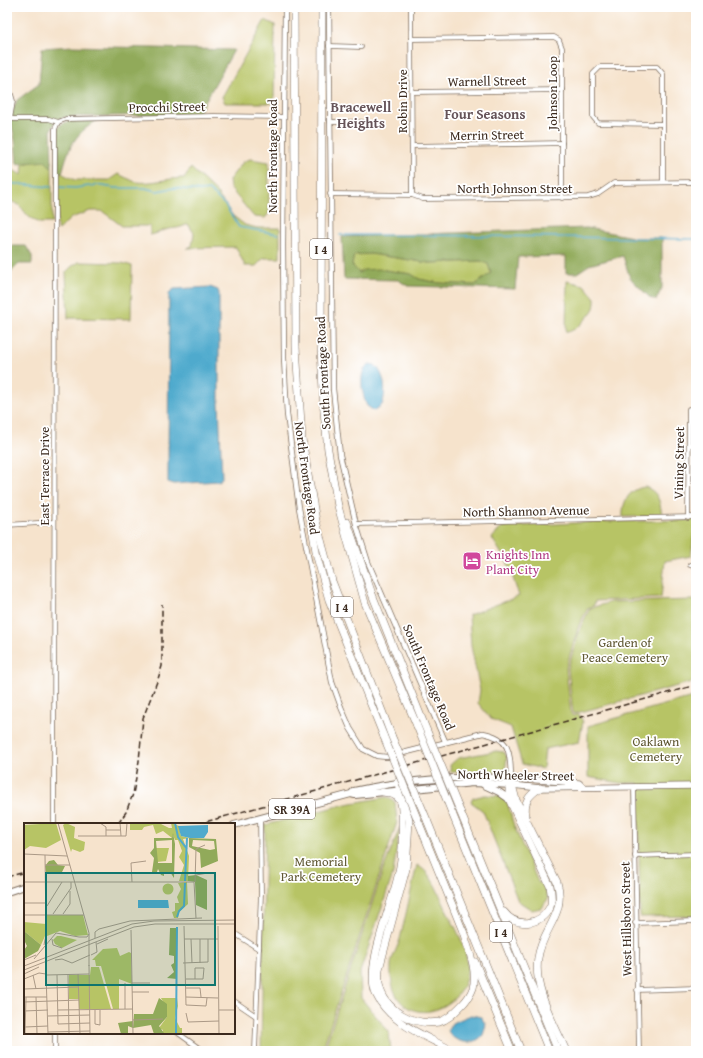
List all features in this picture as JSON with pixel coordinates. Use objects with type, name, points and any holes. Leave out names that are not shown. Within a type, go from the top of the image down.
[{"type":"highway","name":"I 4","points":[[294,7],[297,360],[299,412],[306,472],[316,521],[332,581],[392,737],[521,1051]]},
{"type":"highway","name":"I 4","points":[[322,7],[322,377],[328,450],[335,490],[348,545],[365,603],[549,1051]]},
{"type":"highway","points":[[306,472],[309,510],[329,600],[512,1051]]},
{"type":"highway","points":[[335,490],[372,594],[558,1051]]},
{"type":"highway","points":[[498,904],[509,919],[520,923],[534,922],[543,917],[550,906],[552,897],[550,886],[509,799],[509,788],[512,782]]},
{"type":"highway","points":[[512,782],[516,800],[557,882],[560,895],[559,905],[538,957],[538,974],[540,990],[566,1051]]},
{"type":"highway","points":[[401,786],[409,821],[406,869],[379,969],[379,985],[388,1003],[401,1015],[414,1021],[439,1022],[452,1016],[464,1003],[473,988],[474,968],[463,931]]},
{"type":"highway","points":[[401,786],[403,850],[398,877],[374,963],[372,979],[375,992],[391,1014],[401,1022],[453,1051]]},
{"type":"highway","points":[[528,824],[524,810],[526,801],[532,793],[540,788]]},
{"type":"highway","points":[[383,792],[396,794],[402,802]]},
{"type":"main road","name":"North Wheeler Street","points":[[401,786],[430,779],[471,777],[512,782],[540,788],[579,788],[582,786],[696,786]]},
{"type":"main road","name":"North Wheeler Street","points":[[401,786],[426,787],[512,782],[579,783],[582,786]]},
{"type":"main road","points":[[476,783],[494,790],[509,799]]},
{"type":"main road","name":"SR 39A","points":[[351,794],[355,795],[383,792],[401,786]]},
{"type":"main road","name":"SR 39A","points":[[235,825],[351,794],[354,791],[401,786]]},
{"type":"main road","points":[[7,892],[24,886]]},
{"type":"street","name":"North Frontage Road","points":[[285,7],[283,246],[286,414],[301,522],[332,682],[350,728],[358,743],[369,753],[376,756],[387,757],[445,741],[483,733],[497,736],[503,742],[510,754],[512,782]]},
{"type":"street","name":"South Frontage Road","points":[[329,7],[332,389],[340,454],[356,524],[377,584],[445,741]]},
{"type":"street","name":"Robin Drive","points":[[411,7],[412,195]]},
{"type":"street","name":"Johnson Loop","points":[[412,39],[554,37],[559,40],[562,48],[562,198]]},
{"type":"street","points":[[329,46],[361,47]]},
{"type":"street","points":[[663,124],[598,123],[593,117],[593,74],[596,70],[600,67],[657,68],[663,74],[663,124],[663,182]]},
{"type":"street","points":[[7,81],[13,101],[9,119]]},
{"type":"street","name":"Warnell Street","points":[[412,92],[562,90]]},
{"type":"street","name":"Procchi Street","points":[[9,119],[49,119],[58,122],[66,119],[214,116],[283,117]]},
{"type":"street","name":"East Terrace Drive","points":[[54,823],[55,128],[58,122]]},
{"type":"street","points":[[330,122],[362,122]]},
{"type":"street","name":"Merrin Street","points":[[412,146],[562,143]]},
{"type":"street","name":"North Johnson Street","points":[[330,194],[412,195],[423,198],[562,198],[594,196],[614,183],[696,182]]},
{"type":"street","name":"Vining Street","points":[[688,518],[689,408]]},
{"type":"street","points":[[689,445],[696,444]]},
{"type":"street","name":"North Shannon Avenue","points":[[356,524],[696,517]]},
{"type":"street","points":[[7,525],[54,522]]},
{"type":"street","points":[[690,565],[696,565]]},
{"type":"street","name":"West Hillsboro Street","points":[[634,787],[639,1051]]},
{"type":"street","points":[[255,1051],[261,893],[260,818]]},
{"type":"street","points":[[635,856],[696,854]]},
{"type":"street","points":[[636,922],[696,921]]},
{"type":"street","points":[[235,934],[259,949]]},
{"type":"street","points":[[637,990],[696,988]]},
{"type":"street","points":[[235,1002],[256,1016]]},
{"type":"street","points":[[55,1034],[55,1051]]},
{"type":"street","points":[[179,1034],[203,1051]]},
{"type":"street","points":[[679,1051],[696,1050]]},
{"type":"green space","points":[[265,20],[275,25],[274,103],[225,103],[222,97]]},
{"type":"green space","points":[[73,46],[234,50],[198,114],[65,117],[57,120],[51,129],[52,168],[45,161],[17,164],[15,140],[10,116],[17,100],[39,84],[42,48]]},
{"type":"green space","points":[[69,121],[96,121],[88,126],[73,143],[62,173],[57,171],[57,129],[60,125]]},
{"type":"green space","points":[[250,159],[269,162],[269,213],[265,218],[254,217],[230,188],[229,180],[243,162]]},
{"type":"green space","points":[[36,161],[45,161],[52,168],[52,223],[39,223],[29,217],[19,205],[7,199],[7,167],[22,175],[23,164]]},
{"type":"green space","points":[[191,168],[216,192],[233,216],[245,225],[257,228],[280,228],[280,258],[264,258],[256,266],[245,266],[236,247],[187,248],[192,246],[194,233],[188,224],[150,235],[150,226],[122,226],[102,211],[90,211],[71,218],[58,230],[57,229],[57,171],[75,180],[109,180],[118,174],[136,182],[154,182],[184,178]]},
{"type":"green space","points":[[587,228],[632,238],[662,238],[662,288],[656,300],[650,298],[630,278],[623,256],[589,265],[577,273],[566,273],[566,256],[518,257],[515,289],[408,286],[398,280],[344,279],[342,237]],"holes":[[[371,254],[429,263],[481,261],[488,264],[491,273],[475,285],[439,283],[419,279],[411,274],[378,269],[364,270],[359,273],[352,265],[354,255]]]},
{"type":"green space","points":[[7,246],[26,246],[32,256],[32,264],[19,264],[7,275]]},
{"type":"green space","points":[[371,254],[429,263],[481,261],[488,264],[491,273],[475,285],[439,283],[419,279],[411,274],[385,270],[359,273],[352,265],[354,255]]},
{"type":"green space","points":[[79,262],[122,263],[132,266],[131,319],[68,318],[66,272]]},
{"type":"green space","points":[[567,281],[584,285],[595,298],[594,308],[586,319],[578,327],[569,332],[566,332]]},
{"type":"green space","points":[[645,487],[650,489],[658,498],[662,516],[623,517],[625,501],[635,490]]},
{"type":"green space","points":[[696,520],[691,556],[665,561],[661,598],[595,601],[594,605],[588,608],[579,625],[566,668],[571,714],[573,716],[579,714],[583,722],[579,742],[545,749],[543,769],[522,764],[511,727],[491,719],[478,703],[480,690],[471,646],[469,615],[519,596],[509,566],[492,538],[502,527],[592,522]]},
{"type":"green space","name":"Garden of Peace Cemetery","points":[[696,600],[696,681],[573,714],[568,668],[581,626],[590,608],[611,602]]},
{"type":"green space","name":"Oaklawn Cemetery","points":[[696,696],[696,916],[640,917],[638,783],[620,783],[588,777],[588,726]]},
{"type":"green space","points":[[496,751],[504,752],[507,757],[505,772],[451,772],[450,765],[458,758]]},
{"type":"green space","points":[[485,795],[500,796],[507,801],[514,826],[538,882],[545,887],[548,899],[541,908],[532,910],[518,901],[483,811],[471,802],[473,798]]},
{"type":"green space","name":"Memorial Park Cemetery","points":[[387,797],[395,802],[397,822],[322,1051],[261,1051],[265,825],[346,804]]},
{"type":"green space","points":[[400,827],[393,874],[360,972],[361,998],[389,1032],[391,1051],[324,1051],[383,870]]},
{"type":"green space","points":[[417,865],[426,872],[436,886],[464,948],[467,961],[466,980],[458,995],[445,1006],[430,1011],[415,1010],[402,1003],[393,988],[391,965],[400,939]]},
{"type":"water","points":[[210,287],[218,290],[219,293],[219,402],[222,478],[218,481],[174,484],[168,482],[169,293],[174,289]]},
{"type":"water","points":[[370,364],[375,365],[381,373],[385,389],[382,405],[374,411],[367,406],[362,390],[363,371]]},
{"type":"water","points":[[471,1015],[481,1017],[486,1025],[483,1035],[479,1039],[469,1042],[464,1042],[454,1038],[448,1030],[452,1023]]},
{"type":"waterway","points":[[7,183],[51,187]]},
{"type":"waterway","points":[[58,187],[75,188],[97,185],[115,188],[145,188],[157,191],[174,188],[201,191],[209,190],[225,205],[239,227],[278,234]]},
{"type":"waterway","points":[[340,235],[696,239]]},
{"type":"railway","points":[[119,823],[126,812],[133,794],[139,761],[143,718],[162,666],[162,604]]},
{"type":"railway","points":[[202,823],[696,685]]},
{"type":"railway","points":[[7,877],[24,872]]},
{"type":"place","name":"Knights Inn Plant City","points":[[472,561]]},
{"type":"district","name":"Four Seasons","points":[[485,114]]},
{"type":"district","name":"Bracewell Heights","points":[[361,116]]}]
